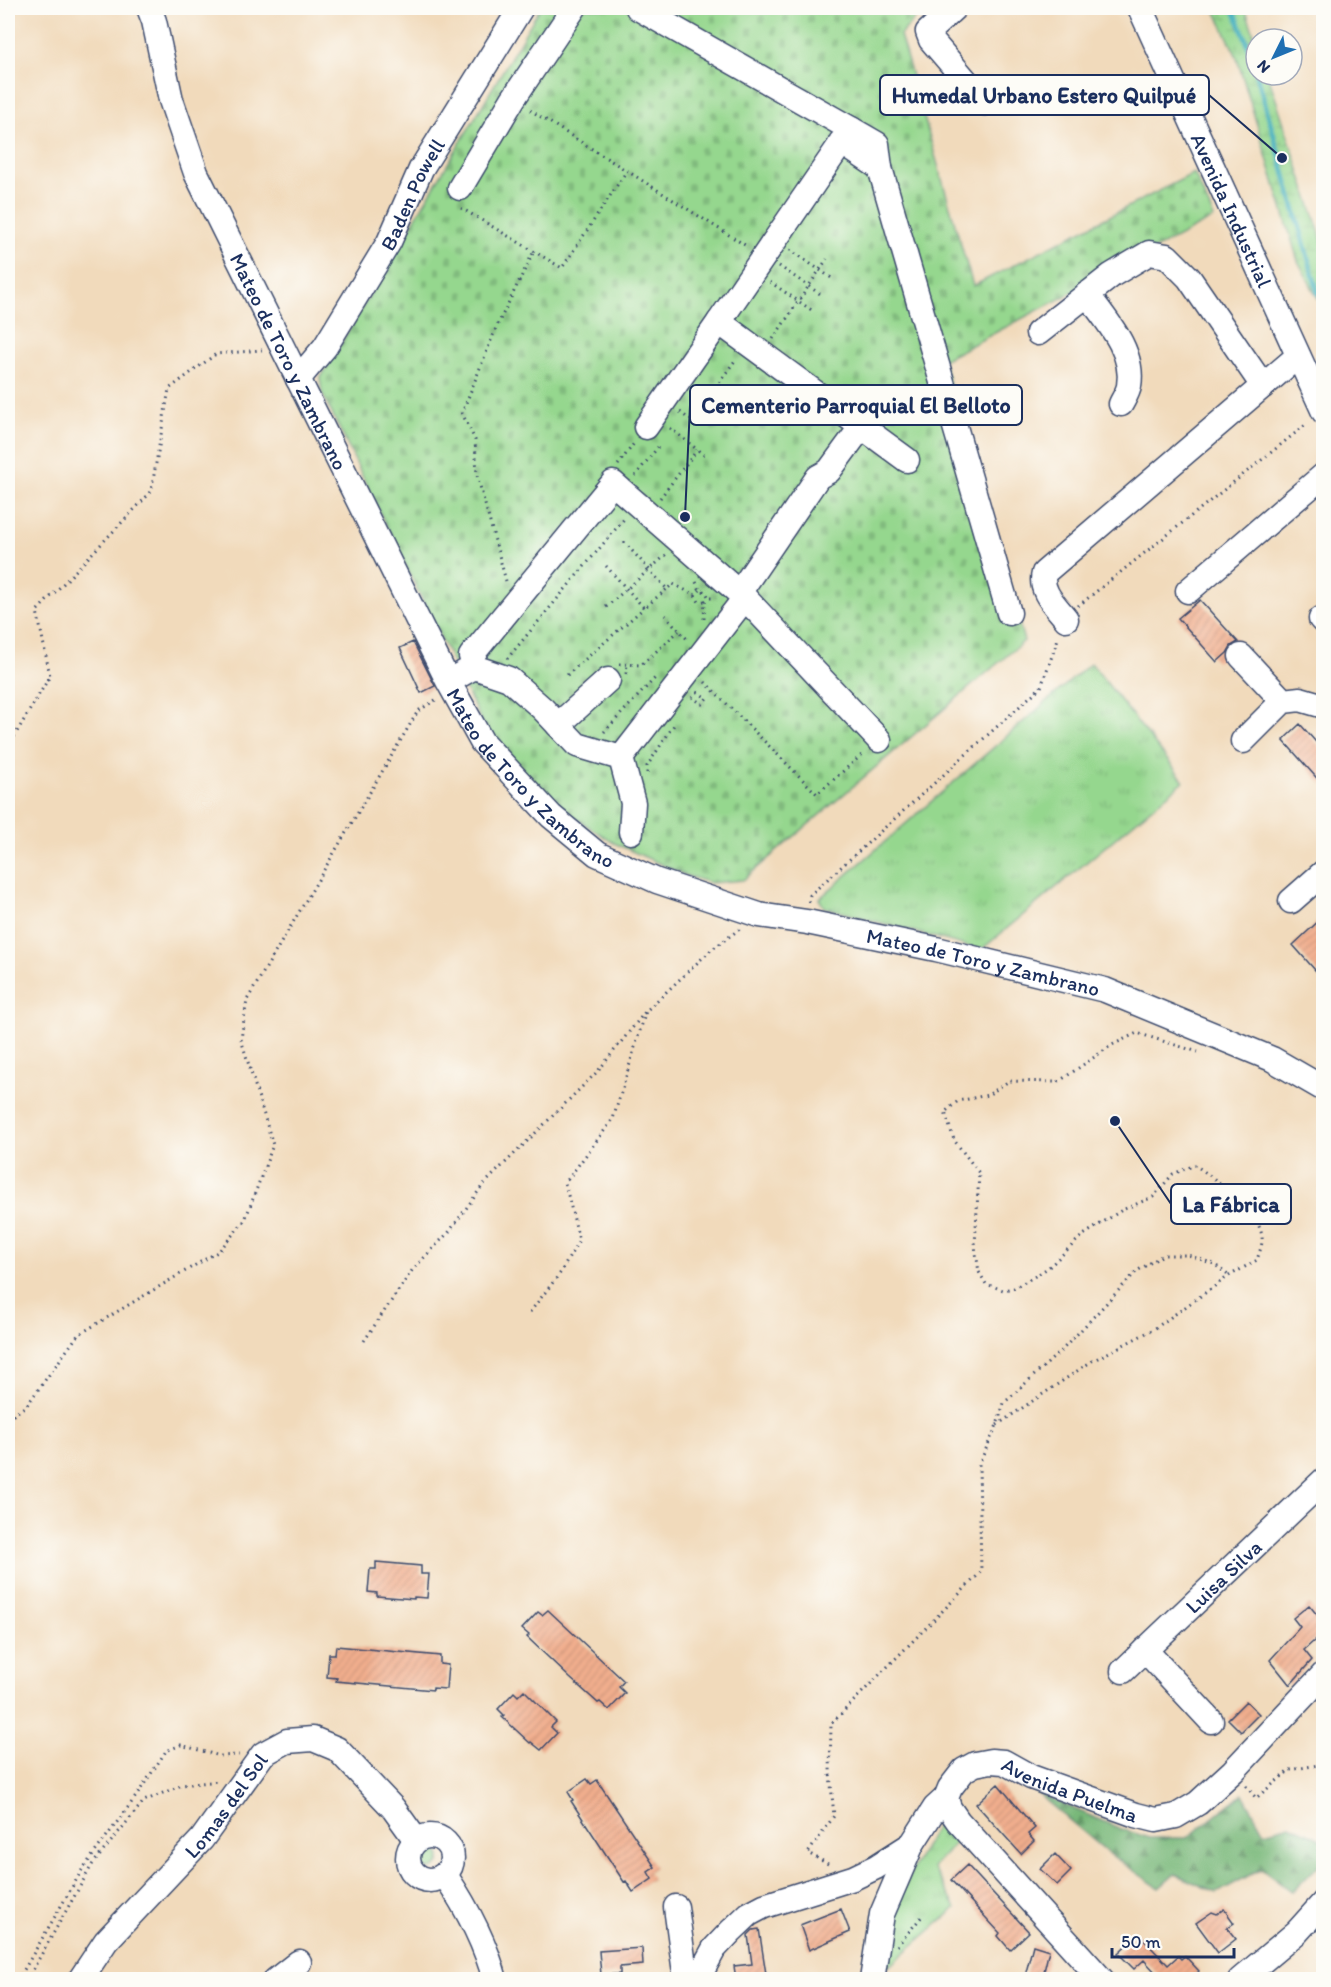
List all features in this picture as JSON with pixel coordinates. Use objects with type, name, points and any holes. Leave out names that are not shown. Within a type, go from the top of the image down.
[{"type":"street","name":"Mateo de Toro y Zambrano","points":[[149,8],[154,21],[171,100],[196,173],[450,686],[482,742],[551,816],[597,854],[657,881],[759,915],[807,922],[936,949],[1105,990],[1272,1059],[1323,1089]]},
{"type":"street","name":"Baden Powell","points":[[298,379],[325,347],[389,242],[421,169],[521,8]]},
{"type":"street","points":[[460,188],[513,99],[574,8]]},
{"type":"street","points":[[638,8],[846,136],[877,144],[880,168],[1009,613]]},
{"type":"street","points":[[954,8],[928,32],[931,40],[985,102]]},
{"type":"street","name":"Avenida Industrial","points":[[1140,8],[1323,411]]},
{"type":"street","points":[[652,430],[720,322],[846,136]]},
{"type":"street","points":[[1038,333],[1112,274],[1149,253],[1167,256],[1189,278],[1263,386]]},
{"type":"street","points":[[1087,294],[1120,339],[1130,372],[1129,388],[1121,404]]},
{"type":"street","points":[[720,322],[760,342],[907,460]]},
{"type":"street","points":[[1066,619],[1044,590],[1042,581],[1044,573],[1298,356]]},
{"type":"street","points":[[621,758],[681,674],[742,596],[818,477],[829,471],[862,426]]},
{"type":"street","points":[[1188,591],[1323,475]]},
{"type":"street","points":[[621,758],[577,745],[543,709],[509,679],[485,671],[471,656],[516,601],[630,498],[742,596],[879,740]]},
{"type":"street","points":[[1241,656],[1283,701]]},
{"type":"street","points":[[450,686],[485,671]]},
{"type":"street","points":[[558,725],[608,680]]},
{"type":"street","points":[[1243,741],[1283,701],[1300,699],[1323,706]]},
{"type":"street","points":[[621,758],[633,803],[631,832]]},
{"type":"street","points":[[1291,901],[1323,872]]},
{"type":"street","name":"Luisa Silva","points":[[1123,1671],[1323,1480]]},
{"type":"street","points":[[1145,1650],[1211,1721]]},
{"type":"street","name":"Avenida Puelma","points":[[873,1978],[882,1914],[912,1844],[935,1808],[946,1798],[950,1788],[964,1770],[975,1764],[991,1761],[1005,1762],[1031,1777],[1155,1820],[1176,1816],[1197,1803],[1233,1771],[1323,1674]]},
{"type":"street","name":"Lomas del Sol","points":[[80,1980],[106,1941],[202,1839],[262,1755],[287,1741],[313,1739],[337,1749],[393,1808],[416,1840]]},
{"type":"street","points":[[946,1798],[949,1808],[958,1821],[1102,1980]]},
{"type":"street","points":[[430,1835],[445,1841],[452,1854],[450,1869],[445,1875],[431,1881],[417,1877],[412,1872],[408,1852],[416,1840],[430,1835]]},
{"type":"street","points":[[697,1980],[714,1949],[730,1930],[749,1914],[764,1906],[854,1878],[912,1844]]},
{"type":"street","points":[[445,1875],[473,1921],[487,1953],[495,1980]]},
{"type":"street","points":[[854,1878],[870,1888],[882,1914]]},
{"type":"street","points":[[1240,1980],[1297,1932],[1323,1902]]},
{"type":"street","points":[[678,1914],[686,1980]]},
{"type":"street","points":[[276,1980],[299,1962]]},
{"type":"path","points":[[513,99],[626,172],[764,256],[823,296]]},
{"type":"path","points":[[460,188],[454,204],[562,268],[626,172]]},
{"type":"path","points":[[516,601],[508,591],[477,475],[476,440],[462,413],[496,328],[534,251]]},
{"type":"path","points":[[764,256],[820,270],[833,279]]},
{"type":"path","points":[[764,256],[799,301],[813,311]]},
{"type":"path","points":[[709,397],[799,301],[827,259]]},
{"type":"path","points":[[8,747],[50,676],[37,611],[151,492],[169,389],[216,354],[282,348]]},
{"type":"path","points":[[807,922],[810,895],[1041,687],[1066,619],[1079,605],[1323,411]]},
{"type":"path","points":[[652,430],[704,455]]},
{"type":"path","points":[[630,498],[608,478],[652,430]]},
{"type":"path","points":[[630,498],[652,430]]},
{"type":"path","points":[[485,671],[630,498],[697,450]]},
{"type":"path","points":[[624,542],[667,589]]},
{"type":"path","points":[[606,607],[672,549],[685,546]]},
{"type":"path","points":[[606,566],[644,608]]},
{"type":"path","points":[[567,675],[673,584],[695,595],[699,602],[705,602],[709,598],[734,599],[742,596]]},
{"type":"path","points":[[695,595],[700,590]]},
{"type":"path","points":[[704,620],[705,602]]},
{"type":"path","points":[[665,615],[689,641]]},
{"type":"path","points":[[627,664],[627,672],[619,680],[608,680],[605,671],[614,664],[627,664],[641,665],[680,631]]},
{"type":"path","points":[[588,748],[681,674],[689,641],[695,636]]},
{"type":"path","points":[[681,674],[707,698],[702,704],[681,674]]},
{"type":"path","points":[[681,674],[817,794],[879,740]]},
{"type":"path","points":[[8,1419],[27,1406],[78,1335],[219,1251],[245,1220],[273,1145],[241,1039],[247,1000],[418,711],[450,686]]},
{"type":"path","points":[[647,776],[647,766],[679,716]]},
{"type":"path","points":[[364,1341],[413,1269],[449,1232],[483,1185],[598,1071],[646,1011],[711,950],[759,915]]},
{"type":"path","points":[[530,1312],[561,1272],[579,1240],[565,1183],[613,1119],[646,1011]]},
{"type":"path","points":[[997,1425],[1092,1361],[1154,1329],[1229,1276],[1257,1260],[1262,1237],[1255,1217],[1228,1189],[1195,1165],[1173,1174],[1153,1197],[1122,1210],[1082,1236],[1037,1275],[1014,1288],[1003,1290],[986,1284],[979,1272],[975,1246],[980,1173],[954,1140],[945,1112],[958,1101],[988,1095],[1009,1082],[1058,1082],[1112,1045],[1137,1033],[1204,1054]]},
{"type":"path","points":[[854,1878],[808,1853],[834,1816],[830,1774],[831,1725],[981,1572],[979,1464],[997,1425],[1004,1402],[1062,1350],[1137,1271],[1163,1255],[1188,1255],[1214,1264],[1229,1276]]},
{"type":"path","points":[[18,1980],[82,1870],[166,1751],[181,1746],[220,1756],[262,1755]]},
{"type":"path","points":[[1233,1771],[1256,1798],[1290,1770],[1323,1764]]},
{"type":"path","points":[[27,1980],[92,1865],[144,1802],[182,1785],[209,1781],[242,1782]]},
{"type":"path","points":[[102,1840],[108,1846]]},
{"type":"green space","points":[[540,8],[925,8],[900,35],[973,286],[1194,173],[1214,218],[943,360],[1024,641],[743,880],[711,883],[687,876],[614,843],[541,796],[487,733],[322,393],[320,379]]},
{"type":"green space","points":[[1214,8],[1245,8],[1252,27],[1244,27],[1244,82],[1236,55]]},
{"type":"green space","points":[[1246,87],[1272,87],[1323,243],[1323,308],[1298,261]]},
{"type":"green space","points":[[1091,663],[1184,781],[981,950],[824,907],[819,899]]},
{"type":"green space","points":[[1037,1793],[1121,1829],[1150,1838],[1187,1838],[1243,1794],[1264,1832],[1290,1825],[1323,1840],[1323,1861],[1292,1892],[1261,1869],[1217,1893],[1175,1874],[1159,1888],[1111,1855]]},
{"type":"green space","points":[[939,1821],[956,1842],[933,1867],[956,1908],[888,1967],[887,1948],[903,1891]]},
{"type":"green space","points":[[429,1847],[439,1854],[440,1858],[433,1868],[429,1869],[419,1862],[418,1858],[425,1848]]},
{"type":"building","points":[[1200,600],[1238,642],[1231,646],[1217,662],[1178,618]]},
{"type":"building","points":[[413,642],[435,686],[421,693],[400,648]]},
{"type":"building","points":[[1300,724],[1323,750],[1323,785],[1283,740]]},
{"type":"building","points":[[1323,917],[1323,979],[1293,945]]},
{"type":"building","points":[[376,1562],[421,1566],[421,1574],[429,1574],[427,1598],[377,1596],[377,1593],[368,1592],[370,1569],[376,1569]]},
{"type":"building","points":[[1309,1605],[1323,1622],[1323,1633],[1304,1650],[1312,1660],[1290,1685],[1270,1660],[1300,1627],[1293,1618]]},
{"type":"building","points":[[548,1610],[624,1681],[619,1687],[625,1693],[609,1710],[570,1678],[527,1637],[529,1635],[522,1629],[538,1612],[542,1615]]},
{"type":"building","points":[[336,1646],[440,1656],[440,1664],[448,1665],[446,1689],[433,1688],[433,1690],[336,1681],[337,1678],[327,1677],[329,1654],[335,1654]]},
{"type":"building","points":[[524,1690],[556,1722],[551,1727],[557,1733],[541,1750],[502,1717],[504,1715],[498,1709],[514,1692],[518,1696]]},
{"type":"building","points":[[1246,1701],[1259,1714],[1241,1732],[1228,1719]]},
{"type":"building","points":[[587,1779],[591,1784],[597,1780],[655,1867],[648,1872],[652,1879],[633,1892],[626,1881],[624,1882],[571,1801],[573,1800],[568,1792]]},
{"type":"building","points":[[998,1784],[1035,1828],[1028,1834],[1034,1841],[1021,1854],[976,1804]]},
{"type":"building","points":[[1055,1854],[1071,1871],[1057,1885],[1040,1869]]},
{"type":"building","points":[[967,1865],[1029,1932],[1010,1950],[998,1936],[1000,1933],[951,1880]]},
{"type":"building","points":[[841,1909],[850,1932],[809,1950],[800,1925]]},
{"type":"building","points":[[1224,1909],[1234,1923],[1227,1928],[1236,1939],[1218,1953],[1196,1923],[1212,1912],[1217,1914]]},
{"type":"building","points":[[759,1929],[766,1974],[736,1979],[734,1966],[752,1964],[748,1935],[753,1930]]},
{"type":"building","points":[[1138,1934],[1168,1965],[1178,1956],[1181,1959],[1185,1956],[1199,1971],[1191,1980],[1153,1980],[1158,1975],[1144,1960],[1134,1969],[1118,1953]]},
{"type":"building","points":[[1033,1945],[1049,1950],[1042,1980],[1024,1980]]},
{"type":"building","points":[[642,1948],[643,1965],[620,1967],[620,1974],[601,1975],[599,1951]]},
{"type":"waterway","points":[[1233,8],[1244,35]]},
{"type":"waterway","points":[[1260,87],[1318,293],[1324,301]]},
{"type":"place","name":"Humedal Urbano Estero Quilpué","points":[[1282,158]]},
{"type":"place","name":"Cementerio Parroquial El Belloto","points":[[685,517]]},
{"type":"place","name":"La Fábrica","points":[[1115,1121]]}]
